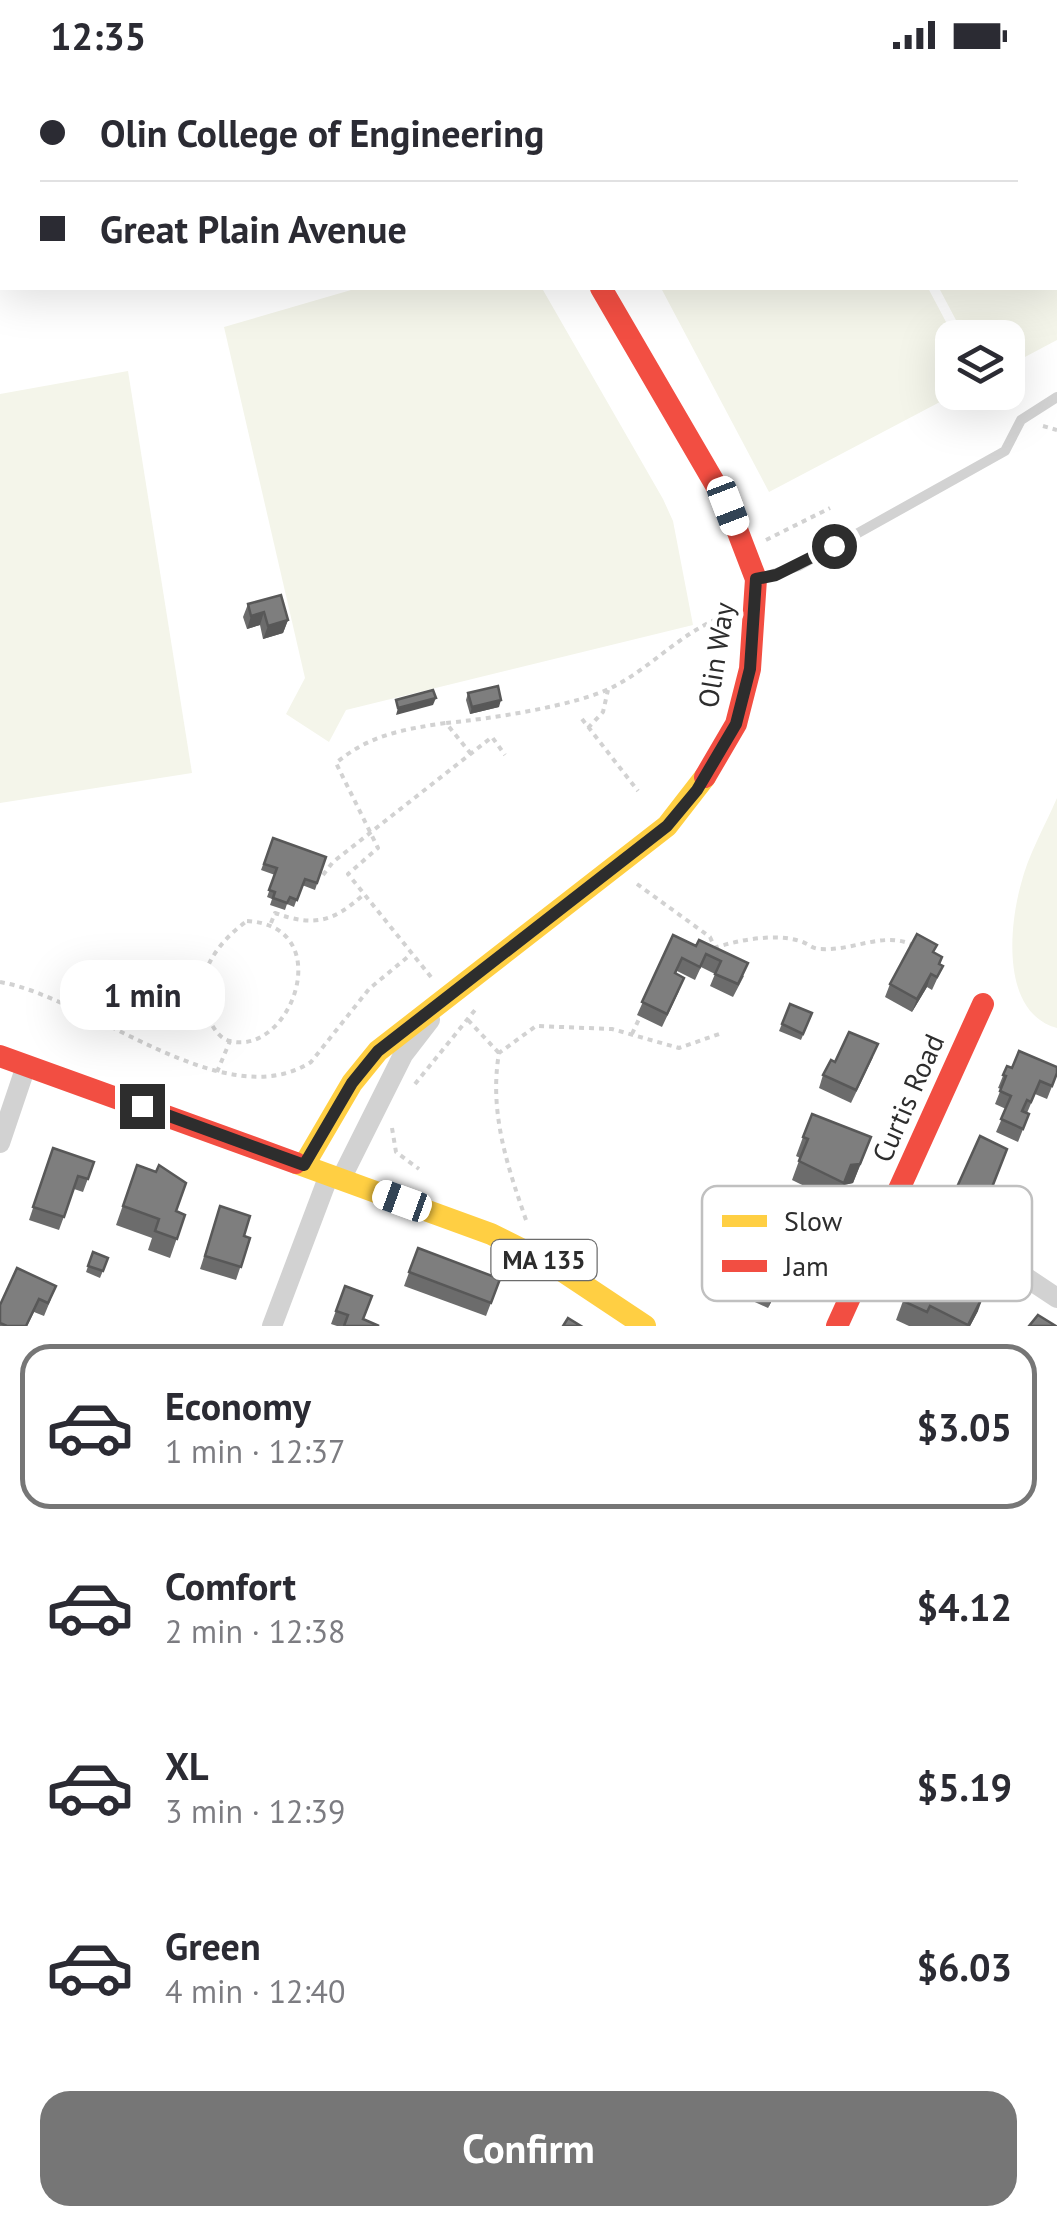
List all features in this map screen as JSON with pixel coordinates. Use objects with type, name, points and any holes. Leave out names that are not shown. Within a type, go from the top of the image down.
[{"type":"street","name":"Olin Way","points":[[304,1165],[366,1064],[441,993],[667,826],[697,790],[736,724],[750,669],[756,579],[728,506],[602,290]]},
{"type":"street","name":"Olin Way","points":[[272,1326],[335,1177],[441,993]]},
{"type":"street","name":"Curtis Road","points":[[901,1186],[983,1004]]},
{"type":"street","name":"MA 135","points":[[0,1056],[304,1165],[522,1249],[586,1285],[645,1326]]},
{"type":"street","points":[[0,1143],[26,1066]]},
{"type":"street","points":[[1032,1281],[1057,1298]]},
{"type":"street","name":"Curtis Road","points":[[838,1326],[849,1301]]},
{"type":"lane","points":[[756,579],[799,566],[1006,451],[1021,420],[1057,397]]},
{"type":"path","points":[[760,526],[766,540],[830,508]]},
{"type":"path","points":[[441,993],[348,874],[378,848],[336,763],[356,746],[396,730],[481,720],[608,690],[655,663],[691,632],[741,611]]},
{"type":"path","points":[[588,728],[603,712],[608,690]]},
{"type":"path","points":[[582,719],[638,792]]},
{"type":"path","points":[[446,723],[471,754]]},
{"type":"path","points":[[323,875],[368,834],[492,737],[505,755]]},
{"type":"path","points":[[647,873],[635,883],[710,937],[714,948],[708,959]]},
{"type":"path","points":[[271,923],[275,912],[312,924],[326,922],[364,894]]},
{"type":"path","points":[[248,922],[271,923],[284,930],[294,946],[299,980],[291,1004],[279,1024],[257,1040],[230,1041],[216,1032],[205,1012],[202,984],[210,959],[227,936],[248,922]]},
{"type":"path","points":[[714,948],[750,940],[799,940],[816,950],[838,949],[895,937],[924,951]]},
{"type":"path","points":[[0,982],[44,992],[196,1068],[247,1075],[299,1070],[325,1046],[369,989],[410,954]]},
{"type":"path","points":[[411,1091],[477,1009]]},
{"type":"path","points":[[632,1034],[640,1017]]},
{"type":"path","points":[[466,1019],[499,1053],[496,1104],[501,1142],[527,1223],[522,1249]]},
{"type":"path","points":[[499,1053],[536,1026],[632,1034],[680,1048],[722,1033]]},
{"type":"path","points":[[218,1072],[230,1041]]},
{"type":"path","points":[[398,1116],[392,1129],[396,1152],[420,1170]]},
{"type":"shaded area","points":[[351,290],[543,290],[673,521],[693,625],[346,710],[329,742],[286,714],[305,678],[224,327]]},
{"type":"shaded area","points":[[662,290],[929,290],[945,320],[935,320],[935,405],[769,492]]},
{"type":"shaded area","points":[[940,290],[1057,290],[1057,340],[1025,357],[1025,320],[956,320]]},
{"type":"shaded area","points":[[128,371],[192,773],[0,803],[0,394]]},
{"type":"shaded area","points":[[1057,798],[1057,1028],[1039,1019],[1026,1005],[1018,987],[1012,945],[1024,873]]},
{"type":"building","points":[[281,595],[288,620],[268,626],[264,612],[251,616],[248,604]]},
{"type":"building","points":[[498,686],[501,700],[472,707],[468,693]]},
{"type":"building","points":[[433,690],[436,698],[398,708],[396,700]]},
{"type":"building","points":[[273,838],[326,857],[317,883],[305,879],[297,900],[290,897],[287,903],[273,898],[275,892],[269,890],[277,868],[264,864]]},
{"type":"building","points":[[917,934],[937,945],[933,952],[942,957],[939,964],[943,966],[937,977],[931,974],[917,999],[890,984]]},
{"type":"building","points":[[673,935],[696,946],[699,940],[748,963],[738,984],[715,974],[721,961],[706,954],[700,967],[682,958],[675,973],[684,978],[667,1014],[642,1002]]},
{"type":"building","points":[[790,1004],[812,1013],[803,1034],[782,1024]]},
{"type":"building","points":[[849,1032],[878,1044],[856,1090],[823,1075],[831,1060],[835,1062]]},
{"type":"building","points":[[1019,1051],[1057,1067],[1052,1086],[1040,1081],[1031,1102],[1027,1100],[1022,1111],[1029,1114],[1023,1129],[1001,1119],[1011,1096],[1000,1091],[1006,1076],[1003,1075],[1007,1066],[1012,1068]]},
{"type":"building","points":[[812,1114],[871,1137],[860,1164],[851,1165],[844,1183],[799,1161]]},
{"type":"building","points":[[980,1136],[1007,1149],[992,1186],[957,1186]]},
{"type":"building","points":[[53,1148],[94,1162],[88,1179],[78,1176],[64,1217],[33,1207]]},
{"type":"building","points":[[137,1165],[156,1172],[159,1165],[186,1183],[176,1211],[185,1215],[177,1239],[155,1231],[159,1219],[123,1206]]},
{"type":"building","points":[[220,1206],[250,1216],[244,1236],[250,1238],[241,1267],[205,1256]]},
{"type":"building","points":[[418,1248],[500,1279],[491,1303],[409,1272]]},
{"type":"building","points":[[93,1252],[108,1258],[103,1271],[88,1266]]},
{"type":"building","points":[[17,1268],[56,1286],[48,1303],[39,1299],[26,1326],[7,1326],[0,1323],[0,1305]]},
{"type":"building","points":[[345,1286],[372,1296],[363,1319],[379,1326],[344,1326],[348,1315],[336,1311]]},
{"type":"building","points":[[903,1301],[980,1301],[968,1325],[930,1306],[927,1312]]},
{"type":"building","points":[[1038,1315],[1056,1326],[1029,1326]]},
{"type":"building","points":[[568,1318],[581,1326],[563,1326]]},
{"type":"traffic: slow","points":[[304,1165],[352,1083],[378,1051],[667,826],[705,777]]},
{"type":"traffic: slow","points":[[296,1163],[491,1234],[555,1266],[645,1326]]},
{"type":"traffic: jam","points":[[602,290],[728,506],[756,579],[750,669],[736,724],[705,777]]},
{"type":"traffic: jam","points":[[900,1186],[983,1004]]},
{"type":"traffic: jam","points":[[0,1056],[296,1163]]},
{"type":"traffic: jam","points":[[837,1326],[848,1301]]},
{"type":"route","points":[[142,1106],[304,1165],[352,1083],[378,1051],[667,826],[719,759],[736,724],[750,669],[756,579],[799,566],[834,546]]}]
